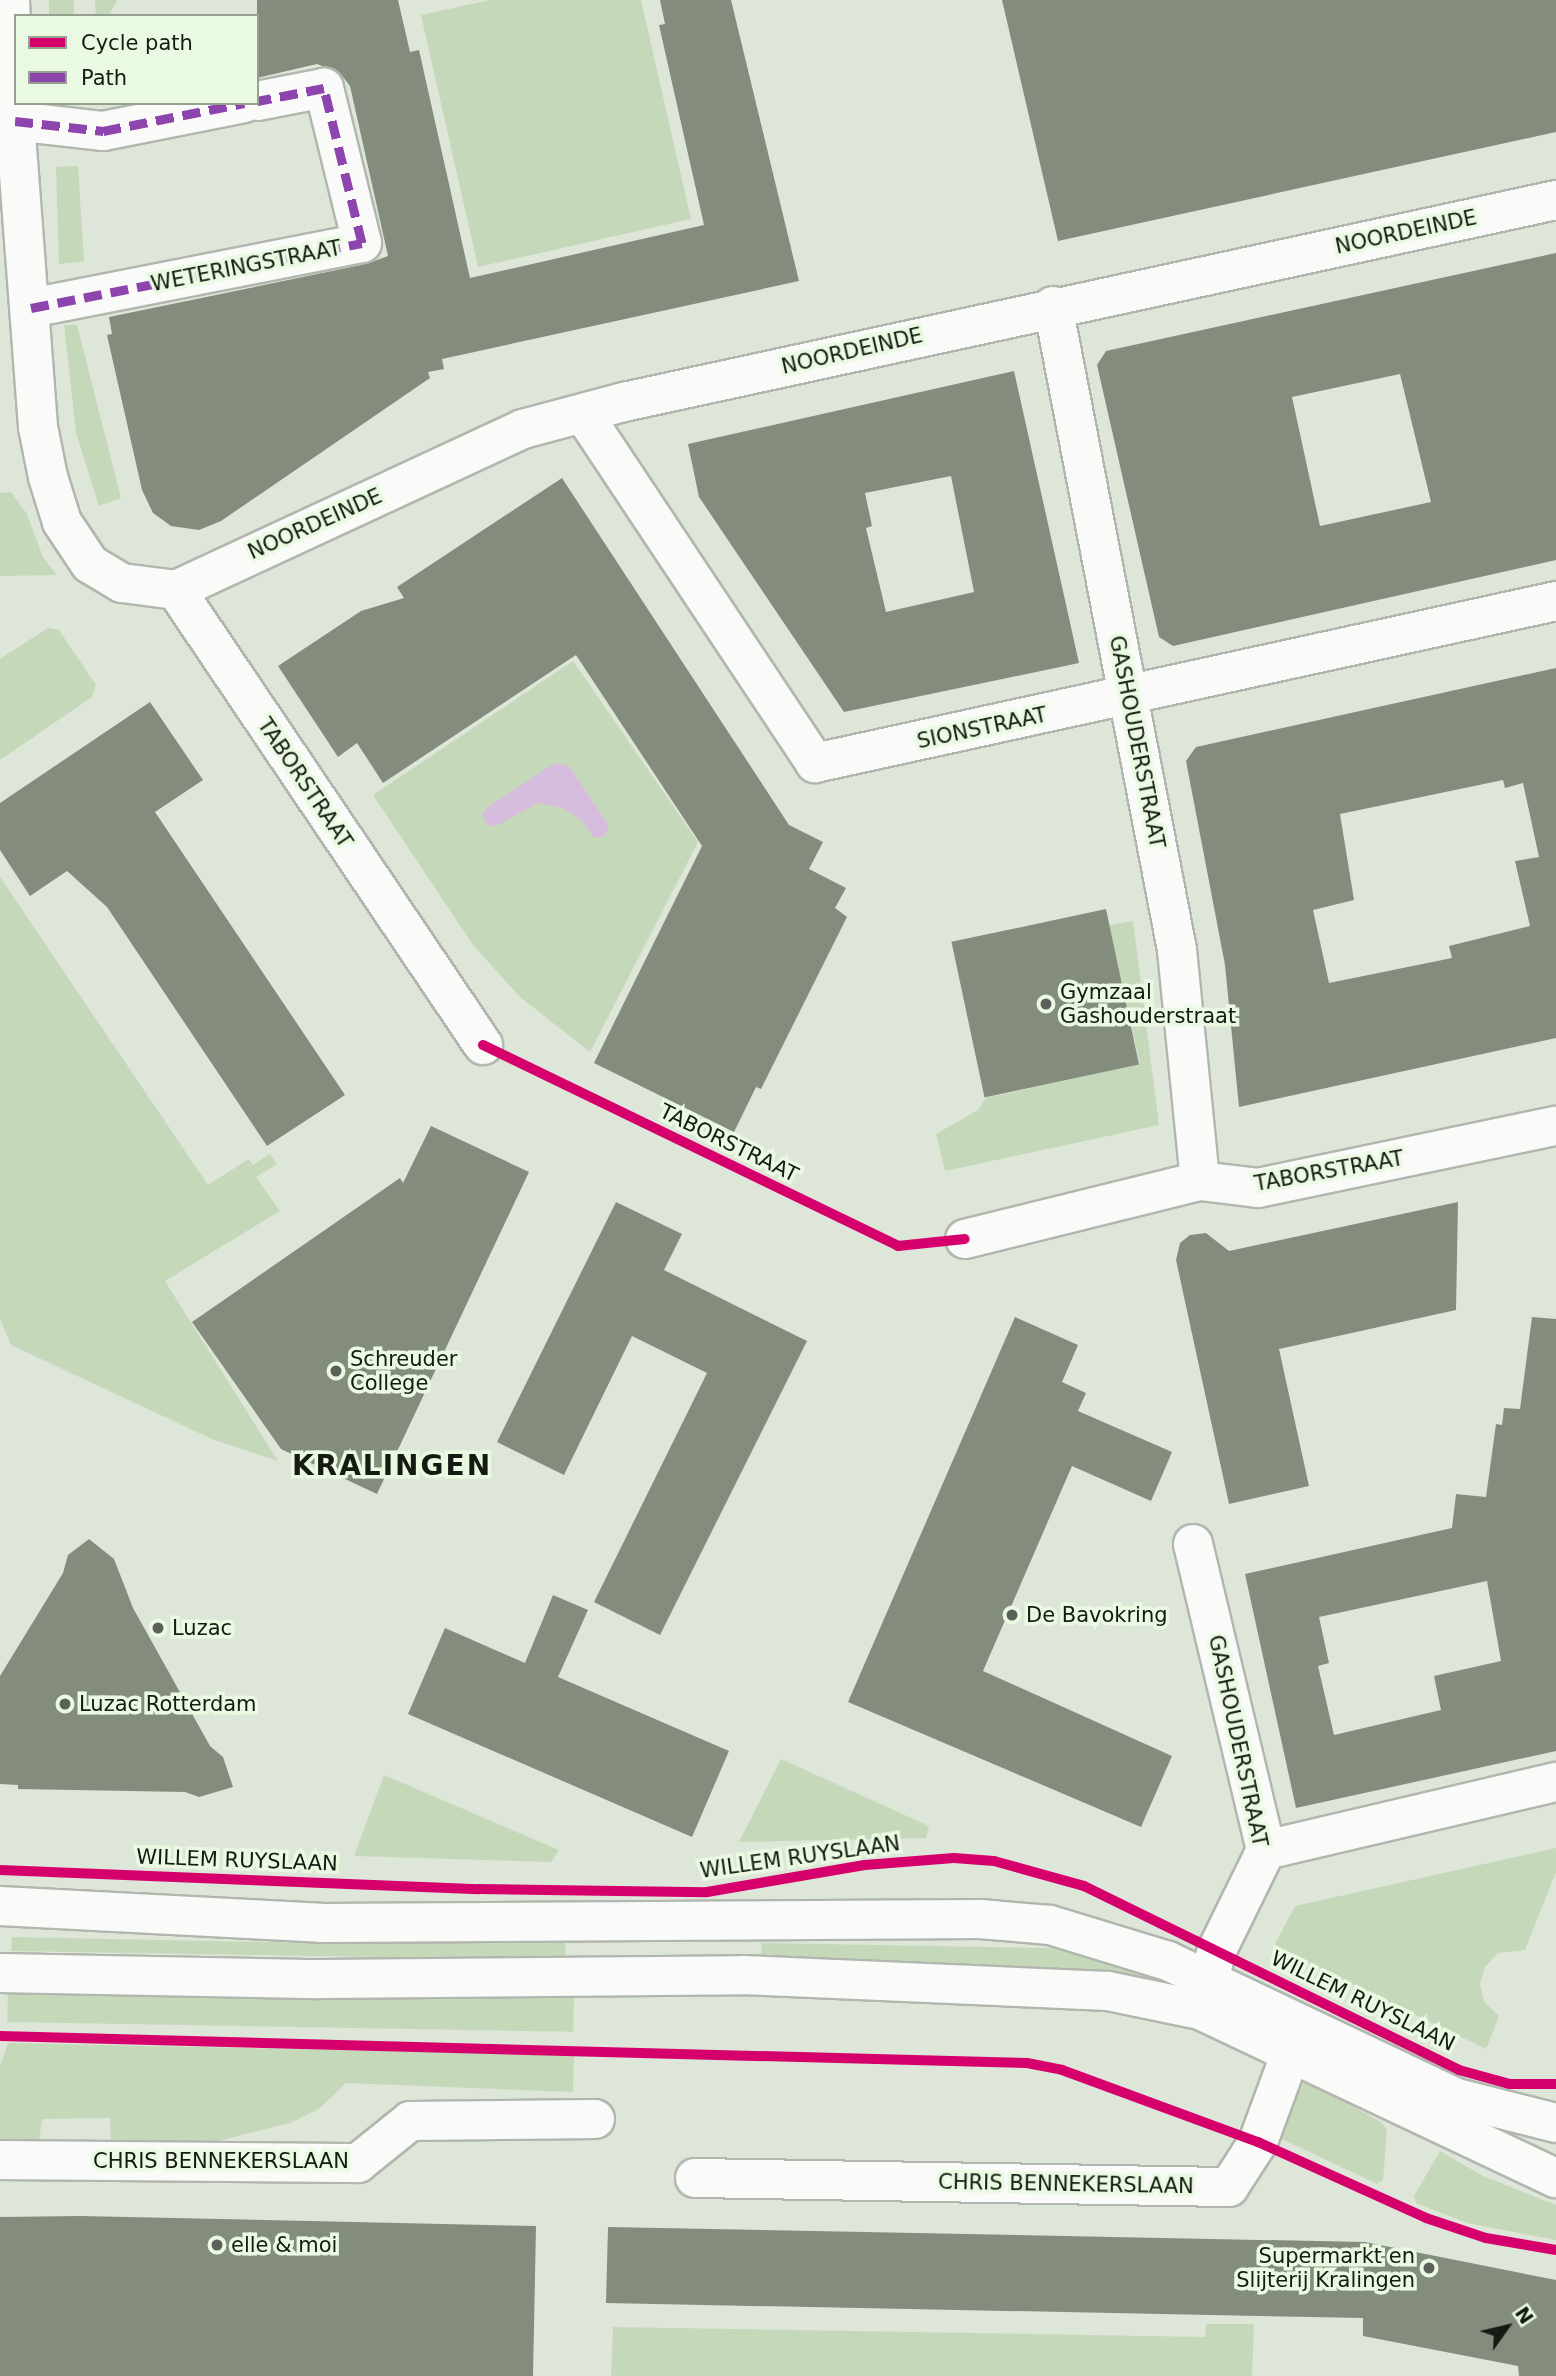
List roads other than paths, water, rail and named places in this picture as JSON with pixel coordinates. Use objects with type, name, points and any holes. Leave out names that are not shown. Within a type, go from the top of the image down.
[{"type":"street","points":[[10,0],[14,97]]},
{"type":"street","name":"WETERINGSTRAAT","points":[[30,308],[362,243],[324,88],[259,101]]},
{"type":"street","points":[[14,105],[38,427],[62,522],[90,564],[122,583],[176,590]]},
{"type":"street","points":[[15,121],[103,131],[234,105]]},
{"type":"street","name":"NOORDEINDE","points":[[176,590],[523,429],[584,415],[624,402],[1053,306],[1556,200]]},
{"type":"street","name":"GASHOUDERSTRAAT","points":[[1053,306],[1177,950],[1200,1181]]},
{"type":"street","name":"SIONSTRAAT","points":[[584,415],[815,763],[1128,698],[1556,601]]},
{"type":"street","name":"TABORSTRAAT","points":[[176,590],[483,1045]]},
{"type":"street","name":"TABORSTRAAT","points":[[965,1239],[1200,1181],[1258,1188],[1556,1126]]},
{"type":"street","name":"GASHOUDERSTRAAT","points":[[1193,1544],[1266,1850],[1217,1950],[1204,1995]]},
{"type":"street","points":[[1266,1850],[1556,1782]]},
{"type":"street","points":[[0,1906],[321,1923],[980,1919],[1050,1924],[1168,1961],[1204,1995],[1296,2039],[1556,2178]]},
{"type":"street","points":[[0,1973],[320,1979],[743,1975],[1204,1995]]},
{"type":"street","points":[[1296,2039],[1458,2098],[1556,2123]]},
{"type":"street","name":"CHRIS BENNEKERSLAAN","points":[[695,2178],[1229,2187],[1258,2142],[1296,2039]]},
{"type":"street","name":"CHRIS BENNEKERSLAAN","points":[[0,2160],[358,2163],[410,2121],[595,2119]]},
{"type":"place","name":"Gymzaal Gashouderstraat","points":[[1046,1004]]},
{"type":"place","name":"Schreuder College","points":[[336,1371]]},
{"type":"place","name":"De Bavokring","points":[[1012,1615]]},
{"type":"place","name":"Luzac","points":[[158,1628]]},
{"type":"place","name":"Luzac Rotterdam","points":[[65,1704]]},
{"type":"place","name":"elle & moi","points":[[217,2245]]},
{"type":"place","name":"Supermarkt en Slijterij Kralingen","points":[[1429,2268]]},
{"type":"district","name":"KRALINGEN","points":[[392,1466]]}]
